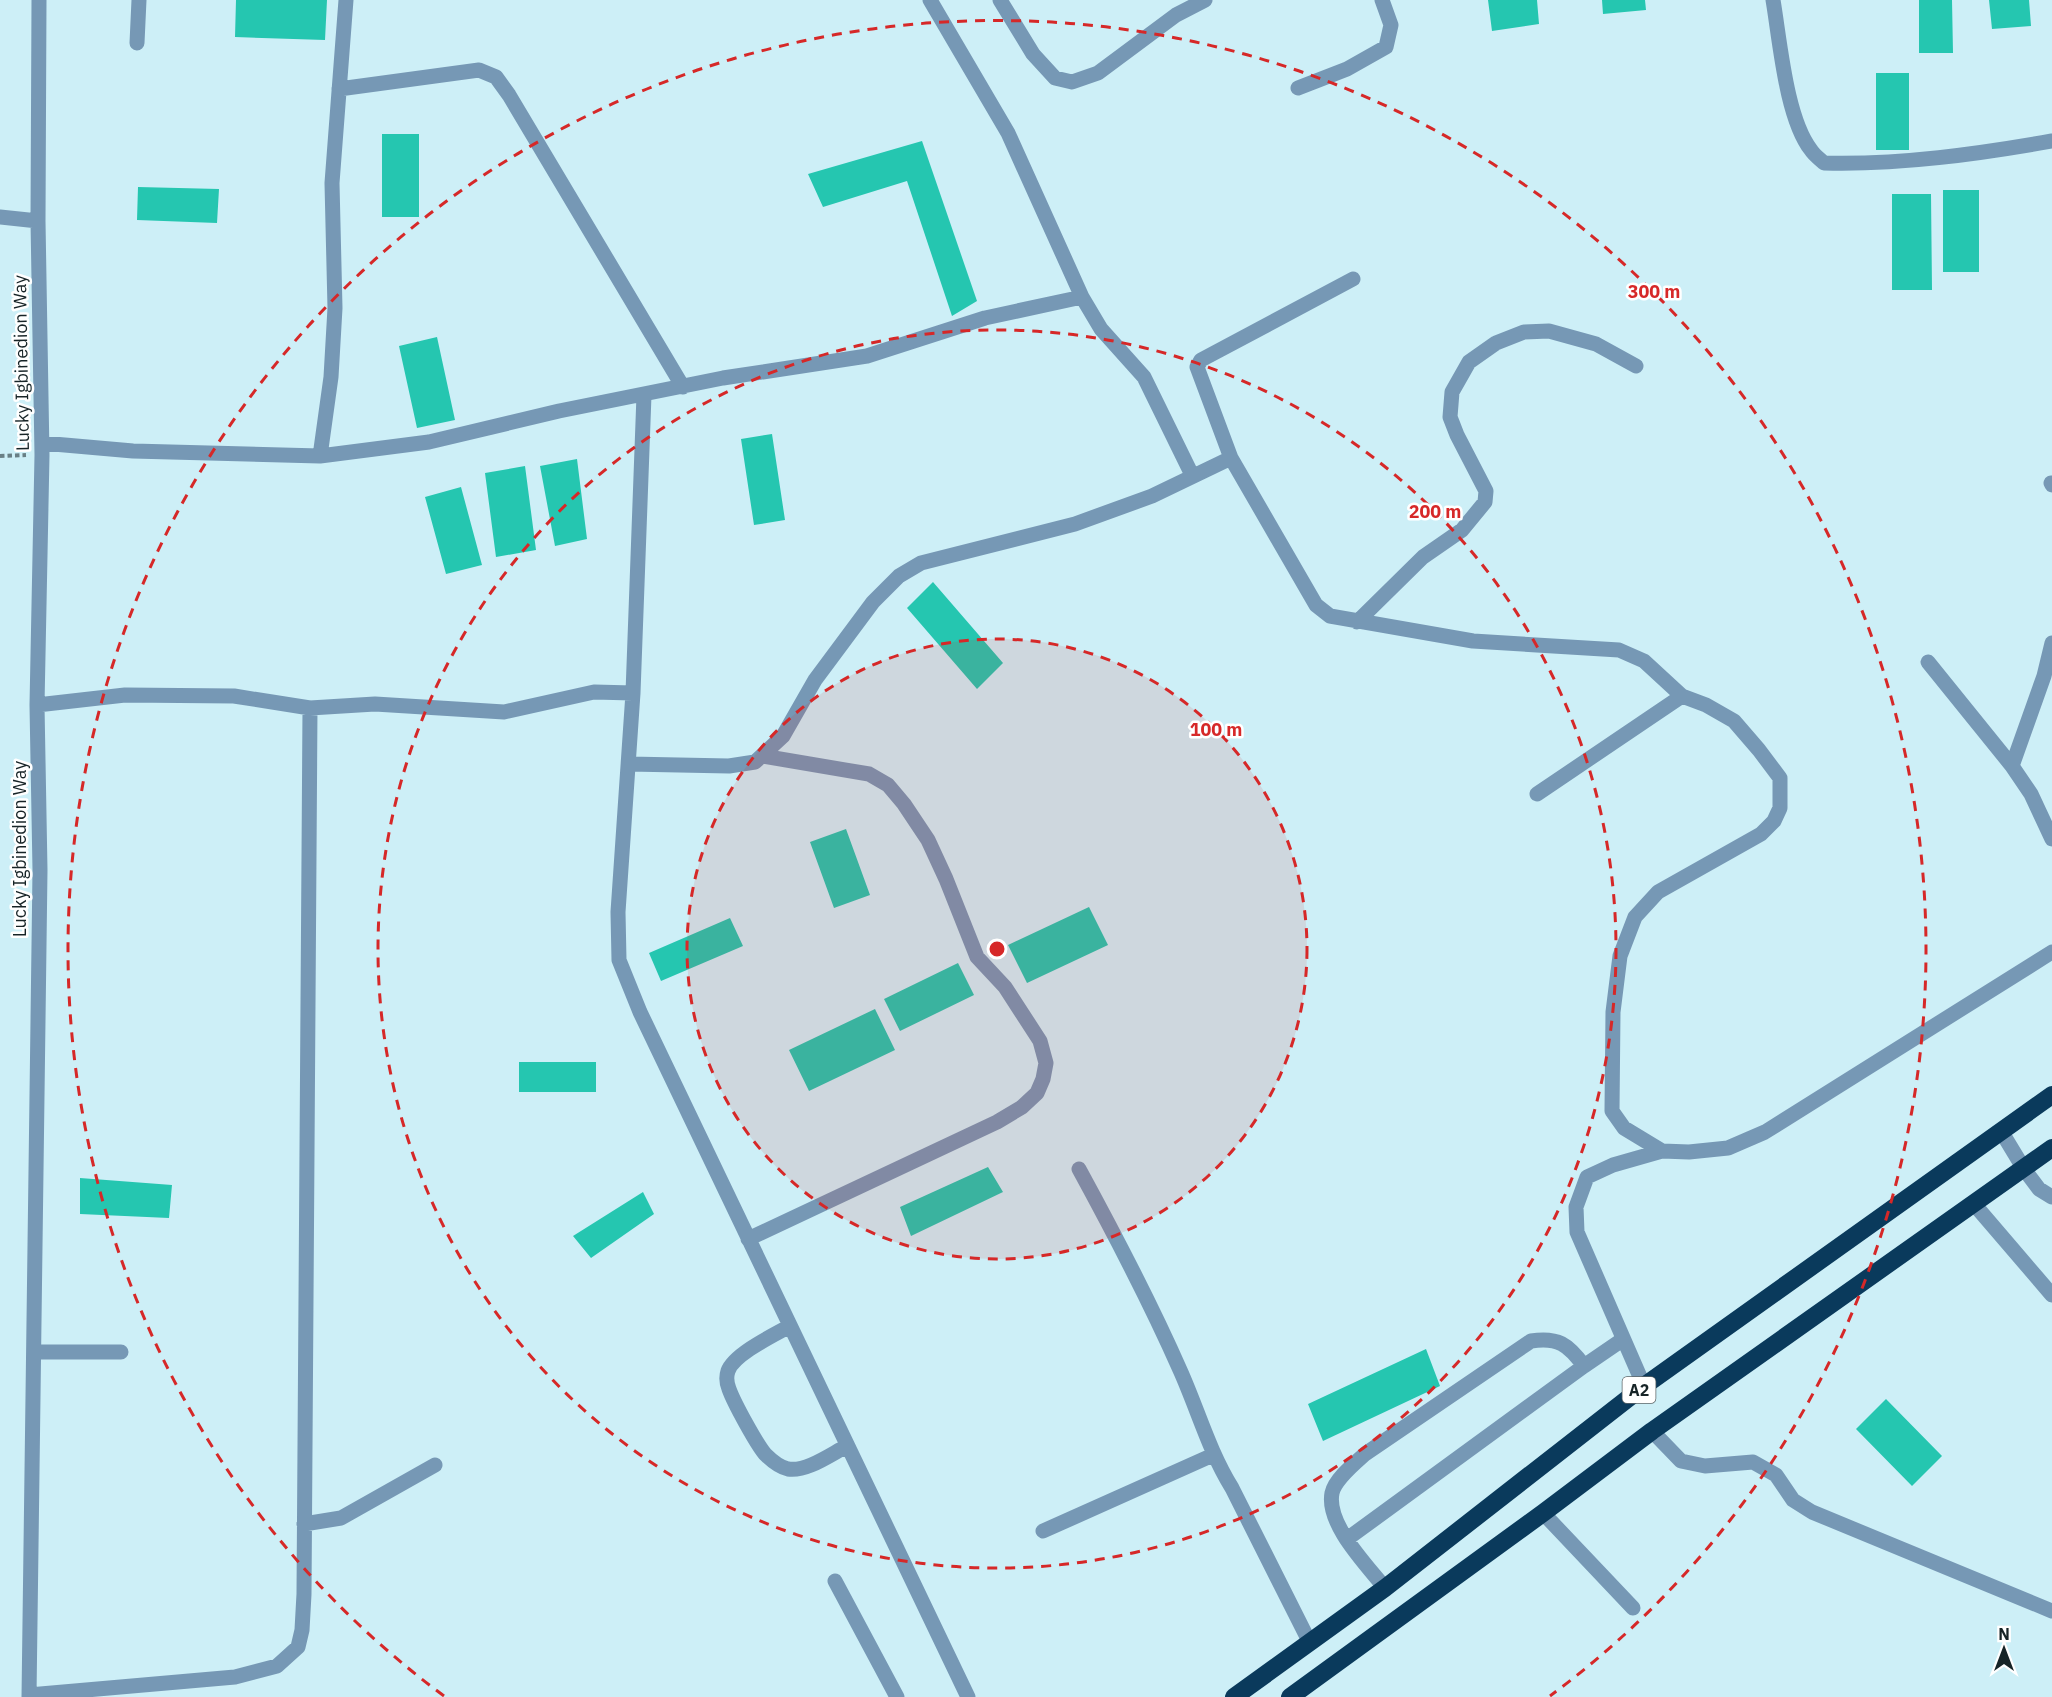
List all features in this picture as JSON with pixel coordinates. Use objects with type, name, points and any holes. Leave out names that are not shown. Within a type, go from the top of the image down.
[{"type":"highway","name":"A2","points":[[1234,1697],[1385,1588],[1644,1386],[2052,1095]]},
{"type":"highway","name":"A2","points":[[1290,1697],[1543,1514],[1652,1431],[2052,1148]]},
{"type":"street","name":"Lucky Igbinedion Way","points":[[29,1696],[40,870],[37,705],[42,449],[38,221],[39,0]]},
{"type":"street","points":[[137,43],[139,0]]},
{"type":"street","points":[[320,456],[331,377],[335,308],[332,183],[346,0]]},
{"type":"street","points":[[930,0],[1008,133],[1082,297],[1101,329],[1144,377],[1192,475]]},
{"type":"street","points":[[1000,0],[1034,54],[1055,78],[1072,82],[1098,73],[1176,15],[1205,0]]},
{"type":"street","points":[[1298,88],[1347,69],[1386,47],[1392,25],[1382,0]]},
{"type":"street","points":[[1773,0],[1791,104],[1806,143],[1824,163],[1876,162],[1995,151],[2052,141]]},
{"type":"street","points":[[339,89],[479,70],[496,77],[509,95],[683,387]]},
{"type":"street","points":[[0,217],[38,221]]},
{"type":"street","points":[[1353,279],[1201,360],[1197,367],[1231,458],[1316,605],[1330,616],[1473,641],[1619,650],[1644,661],[1682,696],[1706,705],[1734,722],[1780,778],[1780,808],[1774,822],[1761,834],[1658,892],[1635,917],[1620,956],[1613,1011],[1612,1111],[1624,1128],[1662,1151]]},
{"type":"street","points":[[42,449],[320,456],[429,442],[559,411],[723,378],[867,356],[985,318],[1082,297]]},
{"type":"street","points":[[1357,621],[1423,557],[1462,530],[1485,502],[1486,491],[1450,417],[1452,392],[1469,362],[1496,343],[1524,332],[1549,332],[1596,344],[1636,366]]},
{"type":"street","points":[[644,395],[633,693],[618,912],[619,960],[640,1011],[968,1697]]},
{"type":"street","points":[[629,764],[729,766],[755,762],[783,736],[815,680],[873,602],[899,576],[921,563],[1075,524],[1152,496],[1231,458]]},
{"type":"street","points":[[2012,766],[2044,676],[2052,643]]},
{"type":"street","points":[[1928,662],[2012,766],[2031,794],[2052,839]]},
{"type":"street","points":[[37,705],[125,695],[234,696],[310,708],[375,704],[504,712],[594,692],[633,693]]},
{"type":"street","points":[[1537,794],[1682,696]]},
{"type":"street","points":[[29,1696],[235,1677],[277,1666],[298,1647],[302,1630],[304,1524],[310,708]]},
{"type":"street","points":[[748,1239],[997,1122],[1022,1107],[1037,1093],[1046,1063],[1040,1041],[1005,987],[977,957],[928,840],[888,785],[869,774],[762,756]]},
{"type":"street","points":[[1644,1386],[1622,1340],[1577,1232],[1576,1207],[1587,1177],[1613,1165],[1662,1151],[1689,1152],[1728,1148],[1765,1132],[2052,952]]},
{"type":"street","points":[[2001,1131],[2039,1189],[2052,1197]]},
{"type":"street","points":[[1079,1169],[1124,1252],[1181,1372],[1213,1455],[1310,1643]]},
{"type":"street","points":[[1974,1204],[2052,1295]]},
{"type":"street","points":[[790,1326],[740,1356],[732,1364],[727,1373],[729,1390],[764,1452],[774,1462],[788,1469],[809,1466],[848,1446]]},
{"type":"street","points":[[1385,1588],[1347,1539],[1332,1510],[1333,1491],[1347,1469],[1365,1454],[1531,1341],[1548,1338],[1571,1347],[1584,1366]]},
{"type":"street","points":[[1347,1539],[1622,1340]]},
{"type":"street","points":[[34,1352],[121,1352]]},
{"type":"street","points":[[1652,1431],[1681,1461],[1705,1466],[1753,1462],[1776,1476],[1793,1500],[1812,1512],[2052,1611]]},
{"type":"street","points":[[1043,1531],[1213,1455]]},
{"type":"street","points":[[304,1524],[341,1518],[435,1465]]},
{"type":"street","points":[[1543,1514],[1633,1608]]},
{"type":"street","points":[[836,1581],[897,1697]]},
{"type":"path","points":[[0,456],[42,449]]},
{"type":"building","points":[[236,0],[327,0],[325,40],[235,37]]},
{"type":"building","points":[[1488,0],[1537,0],[1539,24],[1492,31]]},
{"type":"building","points":[[1602,0],[1645,0],[1646,10],[1603,14]]},
{"type":"building","points":[[1919,0],[1952,0],[1953,53],[1919,53]]},
{"type":"building","points":[[1989,0],[2029,0],[2031,26],[1992,29]]},
{"type":"building","points":[[1876,73],[1909,73],[1909,150],[1876,150]]},
{"type":"building","points":[[382,134],[419,134],[419,217],[382,217]]},
{"type":"building","points":[[922,141],[977,301],[952,316],[907,181],[823,207],[808,174]]},
{"type":"building","points":[[138,187],[219,189],[217,223],[137,220]]},
{"type":"building","points":[[1943,190],[1979,190],[1979,272],[1943,272]]},
{"type":"building","points":[[1892,194],[1931,194],[1932,290],[1892,290]]},
{"type":"building","points":[[437,337],[455,420],[417,428],[399,346]]},
{"type":"building","points":[[772,434],[785,520],[754,525],[741,439]]},
{"type":"building","points":[[577,459],[587,539],[555,546],[540,466]]},
{"type":"building","points":[[525,466],[536,550],[496,557],[485,473]]},
{"type":"building","points":[[461,487],[482,565],[446,574],[425,497]]},
{"type":"building","points":[[933,582],[1003,663],[977,689],[907,608]]},
{"type":"building","points":[[846,829],[870,895],[834,908],[810,842]]},
{"type":"building","points":[[1089,907],[1108,945],[1027,983],[1008,945]]},
{"type":"building","points":[[730,918],[743,946],[661,981],[649,953]]},
{"type":"building","points":[[958,963],[974,995],[900,1031],[884,999]]},
{"type":"building","points":[[875,1009],[895,1050],[809,1091],[789,1050]]},
{"type":"building","points":[[519,1062],[596,1062],[596,1092],[519,1092]]},
{"type":"building","points":[[988,1167],[1003,1192],[911,1236],[900,1207]]},
{"type":"building","points":[[80,1178],[172,1185],[169,1218],[80,1214]]},
{"type":"building","points":[[643,1192],[654,1214],[591,1258],[573,1236]]},
{"type":"building","points":[[1426,1349],[1440,1386],[1323,1441],[1308,1404]]},
{"type":"building","points":[[1886,1399],[1942,1456],[1912,1486],[1856,1429]]}]
